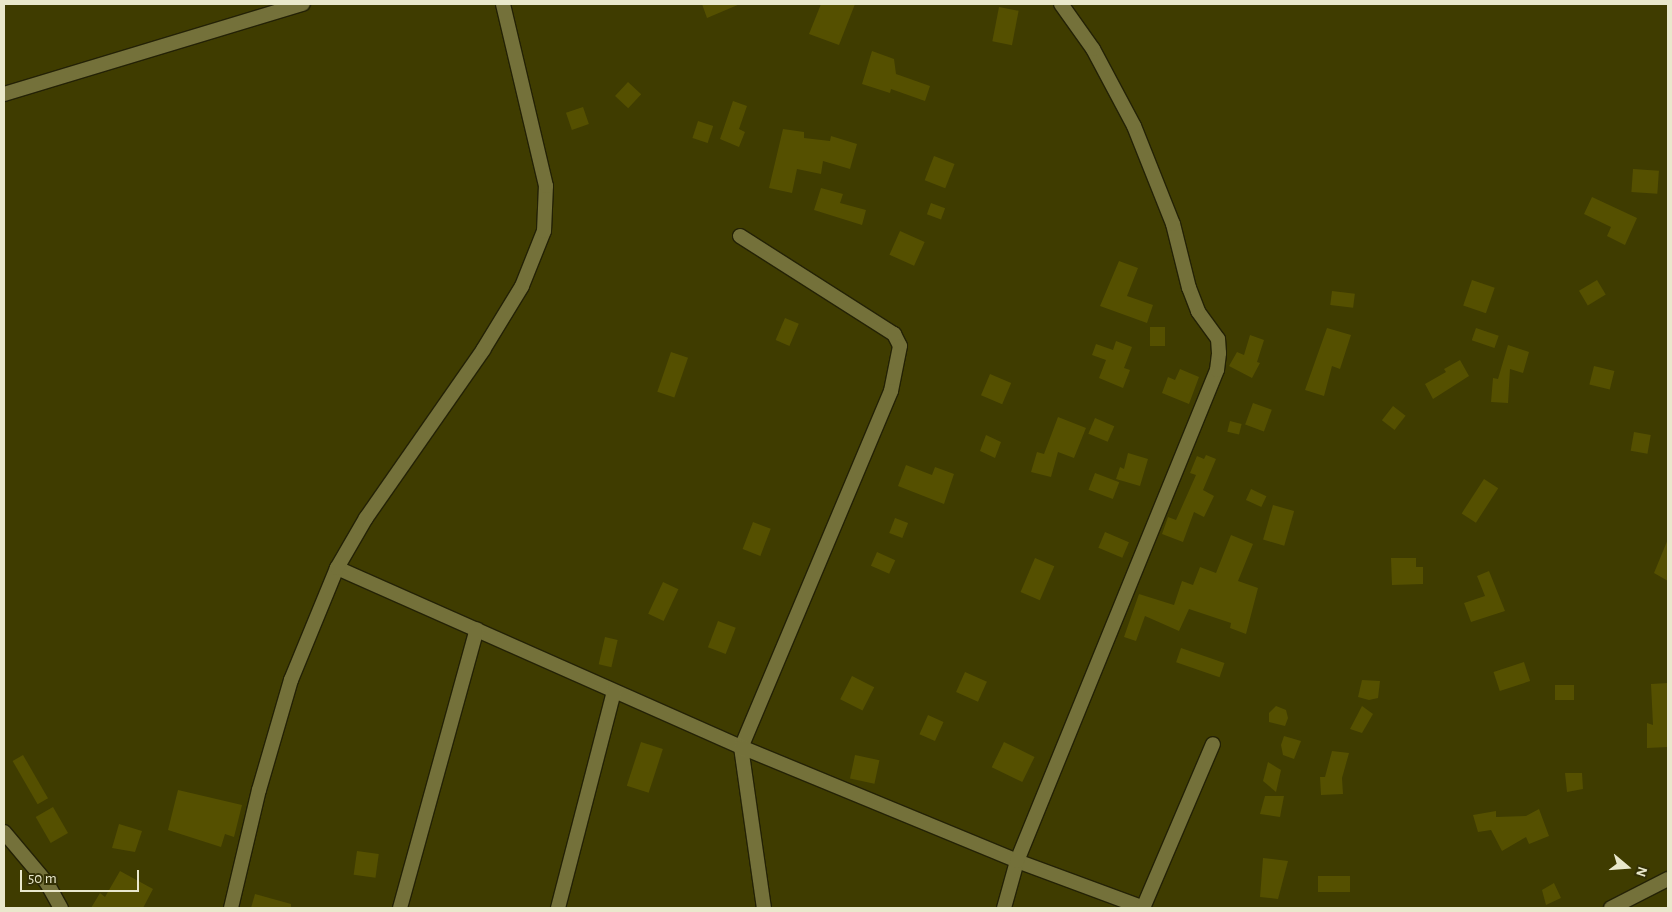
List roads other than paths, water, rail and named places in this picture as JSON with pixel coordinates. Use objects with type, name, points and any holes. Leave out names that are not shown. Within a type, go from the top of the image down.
[{"type":"street","points":[[4,94],[303,4]]},
{"type":"street","points":[[231,908],[259,790],[291,680],[337,568],[366,518],[483,350],[518,294],[537,255],[544,231],[546,186],[503,4]]},
{"type":"street","points":[[1004,908],[1017,861],[1217,370],[1220,353],[1218,340],[1198,310],[1189,288],[1173,224],[1134,126],[1093,49],[1061,4]]},
{"type":"street","points":[[740,236],[894,334],[900,346],[891,391],[741,747],[764,908]]},
{"type":"street","points":[[337,568],[741,747],[1017,861],[1144,908],[1213,744]]},
{"type":"street","points":[[400,908],[477,630]]},
{"type":"street","points":[[558,908],[614,692]]},
{"type":"street","points":[[4,832],[47,883],[61,908]]},
{"type":"street","points":[[1611,908],[1668,879]]}]
